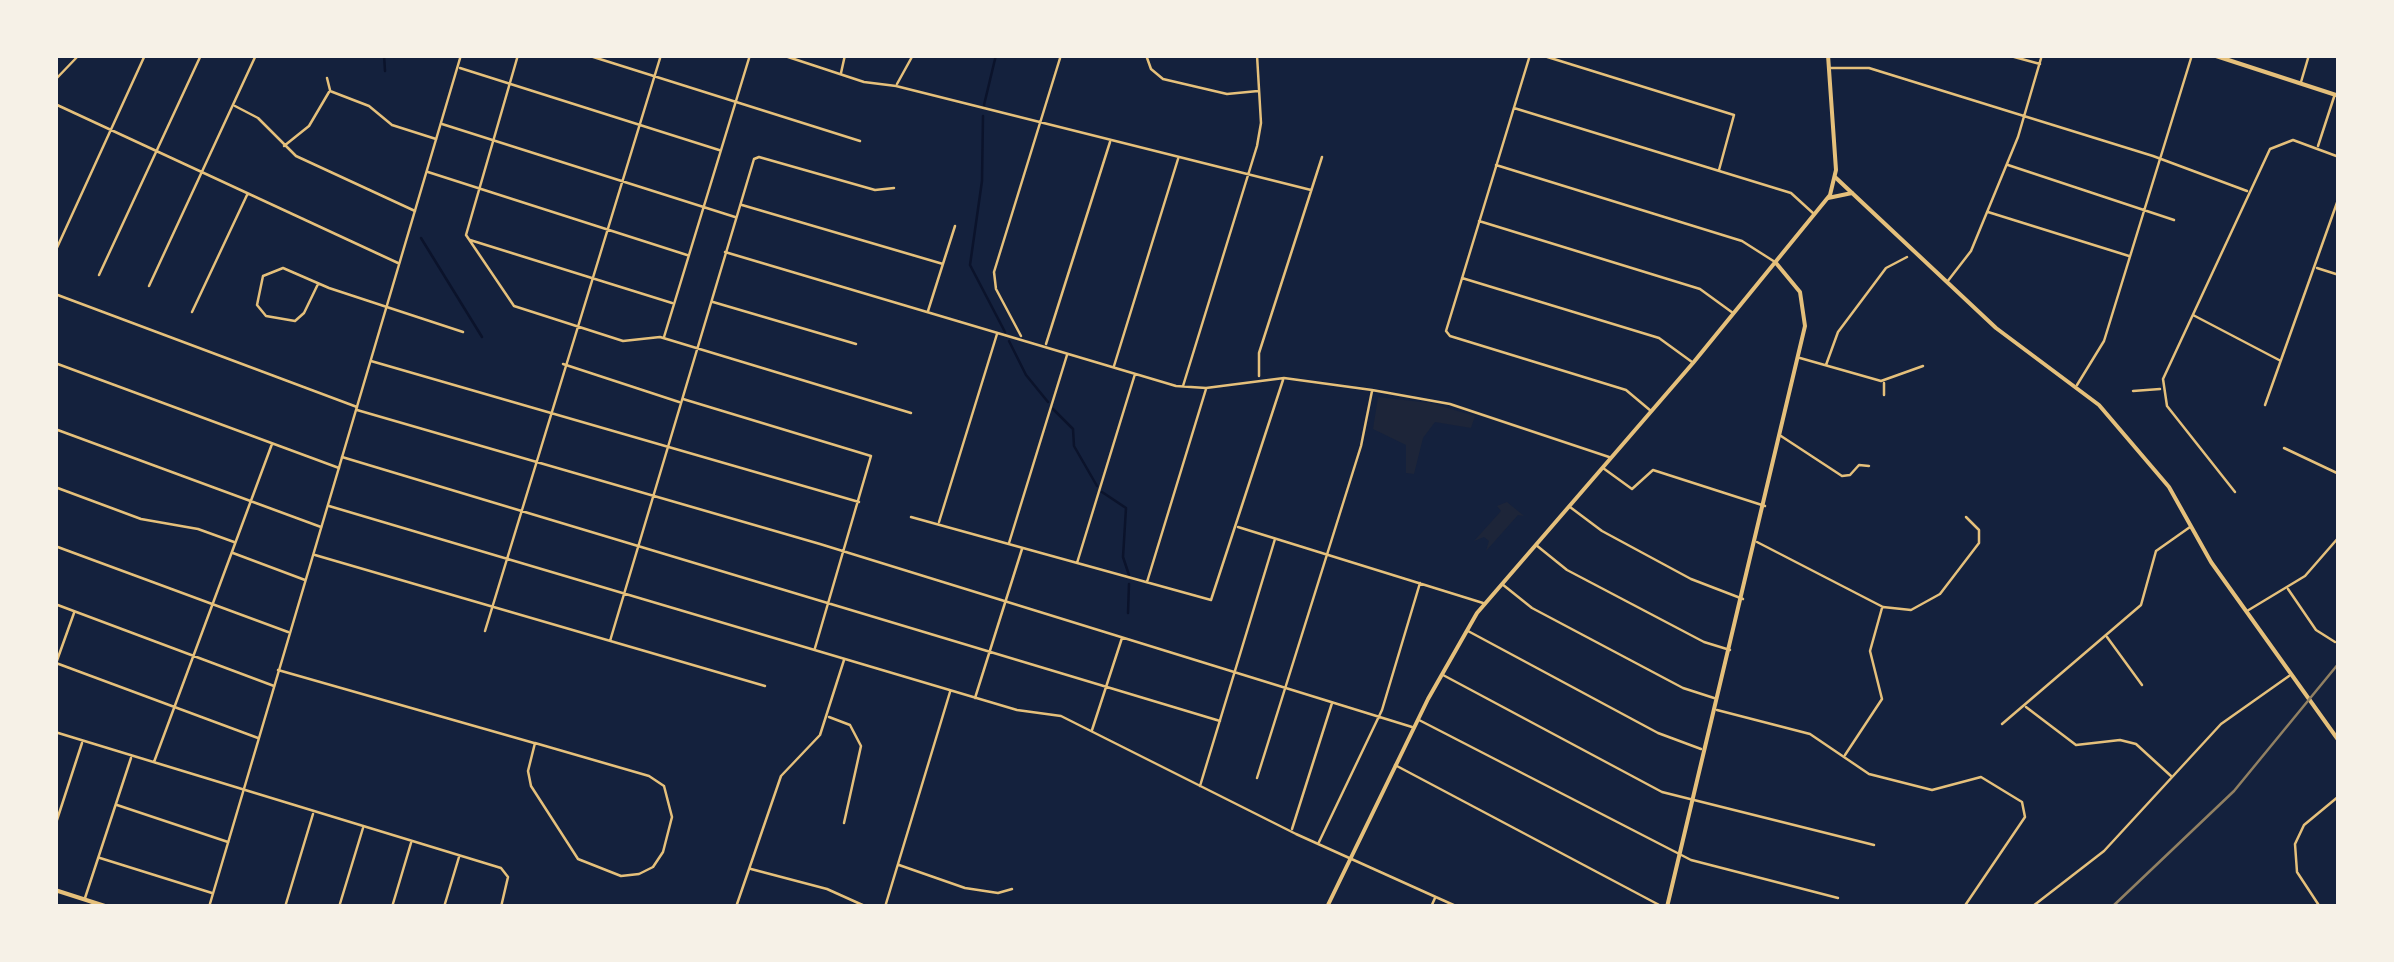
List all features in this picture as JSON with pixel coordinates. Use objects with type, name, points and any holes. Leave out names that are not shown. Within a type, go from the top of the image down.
[{"type":"main road","points":[[1327,907],[1418,719],[1485,603],[1694,363],[1828,198],[1835,176],[1828,55]]},
{"type":"main road","points":[[2213,55],[2337,96]]},
{"type":"main road","points":[[1835,176],[2015,344],[2076,385],[2159,474],[2246,612],[2339,741]]},
{"type":"main road","points":[[1828,198],[1852,192]]},
{"type":"main road","points":[[1665,907],[1757,542],[1806,326],[1803,300],[1776,262]]},
{"type":"main road","points":[[55,890],[108,907]]},
{"type":"street","points":[[55,80],[79,55]]},
{"type":"street","points":[[55,252],[145,55]]},
{"type":"street","points":[[99,275],[200,55]]},
{"type":"street","points":[[149,286],[256,55]]},
{"type":"street","points":[[208,907],[462,55]]},
{"type":"street","points":[[518,55],[466,231],[514,306],[623,341],[664,338],[911,414]]},
{"type":"street","points":[[587,55],[860,140]]},
{"type":"street","points":[[485,631],[563,364],[661,55]]},
{"type":"street","points":[[664,338],[750,55]]},
{"type":"street","points":[[782,55],[841,74],[1311,190]]},
{"type":"street","points":[[841,74],[846,55]]},
{"type":"street","points":[[896,86],[913,55]]},
{"type":"street","points":[[1023,340],[996,289],[994,272],[1061,55]]},
{"type":"street","points":[[1146,55],[1151,69],[1164,78],[1226,94],[1258,91]]},
{"type":"street","points":[[1183,387],[1261,123],[1257,55]]},
{"type":"street","points":[[1530,55],[1446,325],[1448,334],[1618,387],[1652,411]]},
{"type":"street","points":[[1541,55],[1734,115],[1718,172]]},
{"type":"street","points":[[2007,55],[2040,64]]},
{"type":"street","points":[[1947,282],[1971,251],[2024,116],[2042,55]]},
{"type":"street","points":[[2076,385],[2104,341],[2192,55]]},
{"type":"street","points":[[2300,84],[2308,55]]},
{"type":"street","points":[[458,67],[720,150]]},
{"type":"street","points":[[1829,68],[1868,68],[2159,158],[2249,192]]},
{"type":"street","points":[[284,147],[309,126],[330,91],[327,78]]},
{"type":"street","points":[[330,91],[369,106],[392,125],[436,139]]},
{"type":"street","points":[[2318,148],[2337,96]]},
{"type":"street","points":[[55,104],[400,264]]},
{"type":"street","points":[[234,106],[258,118],[284,147],[415,212]]},
{"type":"street","points":[[1514,108],[1791,193],[1815,215]]},
{"type":"street","points":[[441,124],[736,218]]},
{"type":"street","points":[[1046,347],[1111,140]]},
{"type":"street","points":[[2235,492],[2167,406],[2162,389],[2192,314],[2274,145],[2294,140],[2339,157]]},
{"type":"street","points":[[610,641],[756,157],[875,190],[894,188]]},
{"type":"street","points":[[1114,367],[1179,157]]},
{"type":"street","points":[[1259,379],[1260,353],[1322,157]]},
{"type":"street","points":[[2006,164],[2174,220]]},
{"type":"street","points":[[1496,165],[1742,241],[1776,262]]},
{"type":"street","points":[[427,171],[688,256]]},
{"type":"street","points":[[192,312],[248,193]]},
{"type":"street","points":[[2265,405],[2339,197]]},
{"type":"street","points":[[740,205],[943,264]]},
{"type":"street","points":[[1987,212],[2129,256]]},
{"type":"street","points":[[1478,221],[1700,290],[1734,314]]},
{"type":"street","points":[[928,312],[955,226]]},
{"type":"street","points":[[470,240],[674,304]]},
{"type":"street","points":[[725,252],[1183,387],[1206,388],[1284,378],[1372,390],[1450,404],[1610,458]]},
{"type":"street","points":[[1826,366],[1838,332],[1886,268],[1907,258]]},
{"type":"street","points":[[2314,267],[2339,275]]},
{"type":"street","points":[[318,284],[304,313],[295,321],[266,316],[257,305],[260,280],[273,268],[287,269],[318,284],[463,332]]},
{"type":"street","points":[[1461,277],[1659,338],[1694,363]]},
{"type":"street","points":[[55,294],[357,408],[1414,727]]},
{"type":"street","points":[[711,302],[856,344]]},
{"type":"street","points":[[2192,314],[2281,360]]},
{"type":"street","points":[[938,525],[998,332]]},
{"type":"street","points":[[1009,544],[1067,354]]},
{"type":"street","points":[[1799,357],[1884,382],[1923,366]]},
{"type":"street","points":[[370,361],[859,502]]},
{"type":"street","points":[[55,363],[339,468]]},
{"type":"street","points":[[563,364],[871,456],[815,649]]},
{"type":"street","points":[[1077,563],[1135,373]]},
{"type":"street","points":[[911,517],[1211,600],[1284,378]]},
{"type":"street","points":[[1884,382],[1884,395]]},
{"type":"street","points":[[1147,583],[1206,388]]},
{"type":"street","points":[[2133,391],[2162,389]]},
{"type":"street","points":[[1257,778],[1361,446],[1372,390]]},
{"type":"street","points":[[55,429],[321,528]]},
{"type":"street","points":[[1781,436],[1842,476],[1859,465],[1869,466]]},
{"type":"street","points":[[153,764],[272,444]]},
{"type":"street","points":[[2284,448],[2339,474]]},
{"type":"street","points":[[342,457],[1220,722]]},
{"type":"street","points":[[1602,467],[1632,489],[1654,470],[1765,506]]},
{"type":"street","points":[[55,486],[142,519],[198,529],[236,542]]},
{"type":"street","points":[[328,506],[950,691],[1061,716],[1290,832],[1458,907]]},
{"type":"street","points":[[1568,506],[1594,526],[1691,579],[1743,599]]},
{"type":"street","points":[[1757,542],[1882,606],[1911,610],[1940,594],[1980,540],[1979,530],[1966,516]]},
{"type":"street","points":[[2002,724],[2143,602],[2151,564],[2161,545],[2191,526]]},
{"type":"street","points":[[1238,527],[1485,603]]},
{"type":"street","points":[[2246,612],[2305,576],[2339,537]]},
{"type":"street","points":[[1200,786],[1276,538]]},
{"type":"street","points":[[1535,544],[1567,570],[1704,642],[1730,650]]},
{"type":"street","points":[[55,546],[290,632]]},
{"type":"street","points":[[976,698],[1022,548]]},
{"type":"street","points":[[232,553],[305,580]]},
{"type":"street","points":[[313,554],[765,686]]},
{"type":"street","points":[[1318,844],[1379,716],[1420,583]]},
{"type":"street","points":[[1501,583],[1532,608],[1645,668],[1689,691],[1718,698]]},
{"type":"street","points":[[2288,588],[2316,630],[2334,642]]},
{"type":"street","points":[[55,604],[274,686]]},
{"type":"street","points":[[1844,757],[1882,699],[1870,651],[1882,606]]},
{"type":"street","points":[[75,612],[56,664],[258,738]]},
{"type":"street","points":[[1466,631],[1658,733],[1705,750]]},
{"type":"street","points":[[1092,732],[1122,636]]},
{"type":"street","points":[[2106,636],[2142,685]]},
{"type":"street","points":[[736,907],[780,776],[816,741],[828,717],[844,658]]},
{"type":"street","points":[[278,670],[535,743],[660,783],[670,797],[673,812],[662,852],[652,866],[639,874],[621,876],[578,859],[530,786],[529,765],[535,743]]},
{"type":"street","points":[[1442,674],[1656,789],[1874,845]]},
{"type":"street","points":[[2034,906],[2104,851],[2222,724],[2291,676]]},
{"type":"street","points":[[885,907],[950,691]]},
{"type":"street","points":[[1290,832],[1332,702]]},
{"type":"street","points":[[2026,707],[2072,743],[2086,746],[2120,740],[2136,744],[2172,777]]},
{"type":"street","points":[[1715,710],[1810,734],[1869,774],[1932,790],[1969,777],[1990,779],[2022,802],[2026,817],[1964,907]]},
{"type":"street","points":[[828,717],[850,725],[860,746],[844,824]]},
{"type":"street","points":[[1418,719],[1691,860],[1838,898]]},
{"type":"street","points":[[55,732],[507,872],[501,907]]},
{"type":"street","points":[[55,826],[82,742]]},
{"type":"street","points":[[85,900],[132,757]]},
{"type":"street","points":[[1395,765],[1665,907]]},
{"type":"street","points":[[2320,907],[2297,872],[2294,844],[2304,825],[2339,796]]},
{"type":"street","points":[[116,805],[228,842]]},
{"type":"street","points":[[286,907],[314,812]]},
{"type":"street","points":[[338,907],[363,827]]},
{"type":"street","points":[[392,907],[412,841]]},
{"type":"street","points":[[444,907],[460,855]]},
{"type":"street","points":[[98,858],[213,893]]},
{"type":"street","points":[[898,865],[964,888],[998,893],[1012,889]]},
{"type":"street","points":[[749,868],[827,889],[867,907]]},
{"type":"street","points":[[1432,907],[1436,897]]},
{"type":"street","points":[[84,907],[96,903]]},
{"type":"shaded area","points":[[1378,397],[1430,403],[1475,416],[1471,428],[1435,422],[1423,438],[1414,474],[1406,473],[1406,445],[1373,429]]},
{"type":"shaded area","points":[[1507,502],[1524,516],[1518,515],[1486,551],[1489,541],[1484,537],[1474,541],[1501,511],[1497,506]]},
{"type":"waterway","points":[[384,55],[385,71]]},
{"type":"waterway","points":[[984,105],[996,55]]},
{"type":"waterway","points":[[983,116],[982,181],[970,265],[1005,332]]},
{"type":"waterway","points":[[421,238],[482,337]]},
{"type":"waterway","points":[[1009,341],[1026,375],[1048,402]]},
{"type":"waterway","points":[[1053,409],[1073,429],[1074,446],[1097,486]]},
{"type":"waterway","points":[[1102,492],[1126,508],[1123,557],[1129,575]]},
{"type":"waterway","points":[[1128,613],[1129,584]]},
{"type":"railway","points":[[2112,907],[2234,791],[2339,663]]}]
